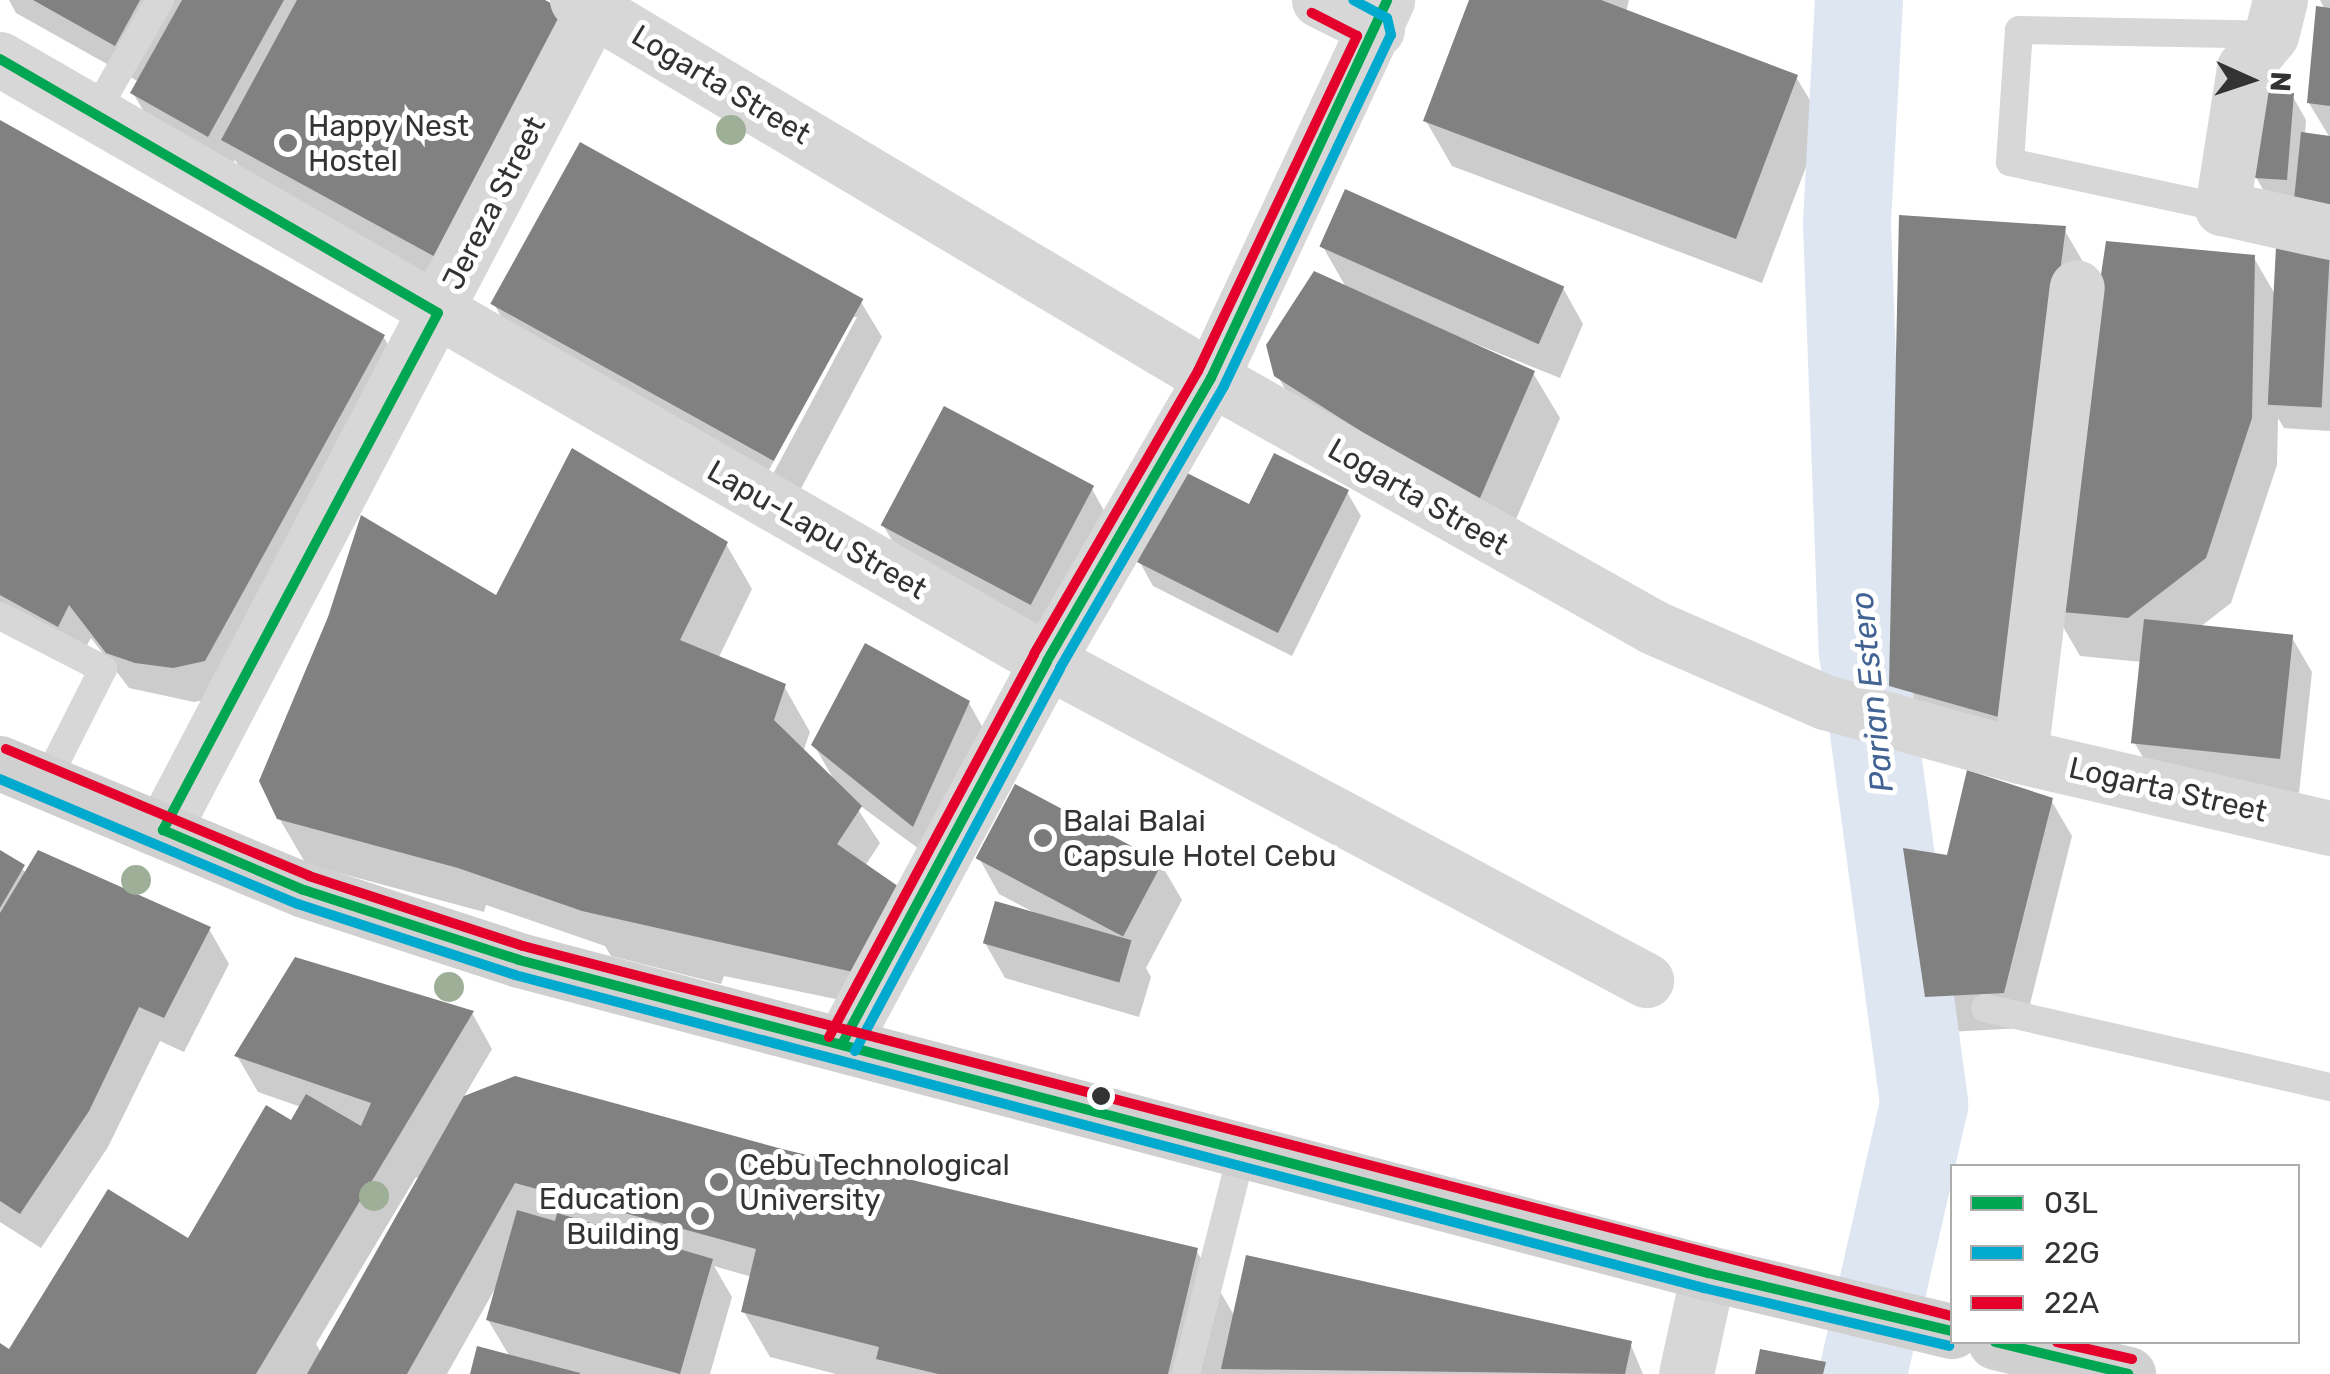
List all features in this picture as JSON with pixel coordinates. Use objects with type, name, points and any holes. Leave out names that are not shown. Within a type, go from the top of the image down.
[{"type":"main road","points":[[22,773],[304,890],[519,960],[1708,1273],[1950,1331]]},
{"type":"main road","points":[[2004,1344],[2128,1374]]},
{"type":"street","points":[[842,1044],[1048,662],[1212,378],[1382,14],[1319,0]]},
{"type":"street","name":"Jereza Street","points":[[163,830],[438,312],[590,3]]},
{"type":"street","name":"Logarta Street","points":[[590,3],[1212,378],[1574,586],[1825,702],[2020,756],[2330,828]]},
{"type":"street","points":[[2275,18],[2244,68],[2222,208],[2330,232]]},
{"type":"street","name":"Lapu-Lapu Street","points":[[0,59],[1048,662],[1646,980]]},
{"type":"street","points":[[2020,756],[2077,287]]},
{"type":"street","points":[[1686,1374],[1708,1273]]},
{"type":"lane","points":[[94,116],[160,0]]},
{"type":"lane","points":[[2222,208],[2010,162],[2019,30],[2275,18]]},
{"type":"lane","points":[[0,616],[103,669],[22,773]]},
{"type":"lane","points":[[1984,1008],[2330,1088]]},
{"type":"lane","points":[[1186,1374],[1242,1152]]},
{"type":"building","points":[[33,0],[140,0],[115,46]]},
{"type":"building","points":[[182,0],[284,0],[208,137],[130,93]]},
{"type":"building","points":[[297,0],[545,0],[570,13],[439,259],[221,140]]},
{"type":"building","points":[[1469,0],[1601,0],[1798,75],[1736,239],[1423,121]]},
{"type":"building","points":[[2316,6],[2330,8],[2330,106],[2307,103]]},
{"type":"building","points":[[2251,90],[2294,93],[2287,180],[2254,178]]},
{"type":"building","points":[[0,120],[385,335],[205,661],[173,668],[135,663],[106,653],[69,605],[58,627],[0,595]]},
{"type":"building","points":[[2301,132],[2330,136],[2330,223],[2292,219]]},
{"type":"building","points":[[580,142],[863,299],[774,461],[490,304]]},
{"type":"building","points":[[1345,189],[1564,287],[1539,344],[1319,247]]},
{"type":"building","points":[[1899,215],[2066,226],[2002,718],[1889,686]]},
{"type":"building","points":[[2106,241],[2255,255],[2252,418],[2206,558],[2128,618],[2051,611]]},
{"type":"building","points":[[2276,247],[2330,250],[2322,408],[2268,405]]},
{"type":"building","points":[[1314,271],[1535,371],[1477,505],[1274,376],[1266,345]]},
{"type":"building","points":[[944,406],[1094,486],[1031,605],[881,525]]},
{"type":"building","points":[[572,448],[728,542],[680,640],[786,684],[774,720],[862,806],[837,844],[905,891],[853,972],[582,911],[458,868],[277,819],[259,781],[328,617],[361,515],[496,595]]},
{"type":"building","points":[[1274,453],[1349,490],[1278,633],[1137,562],[1183,471],[1249,504]]},
{"type":"building","points":[[2144,619],[2293,635],[2280,759],[2131,743]]},
{"type":"building","points":[[865,643],[970,701],[913,827],[811,745]]},
{"type":"building","points":[[1967,770],[2053,798],[2004,993],[1925,997],[1903,848],[1947,855]]},
{"type":"building","points":[[1015,784],[1162,862],[1123,937],[976,858]]},
{"type":"building","points":[[0,850],[25,865],[0,908]]},
{"type":"building","points":[[38,850],[211,927],[164,1018],[139,1007],[89,1111],[20,1214],[0,1201],[0,913]]},
{"type":"building","points":[[995,901],[1131,940],[1119,982],[983,943]]},
{"type":"building","points":[[295,957],[474,1011],[256,1374],[0,1374],[0,1343],[9,1349],[108,1189],[188,1238],[266,1105],[291,1120],[306,1094],[361,1126],[371,1103],[234,1056]]},
{"type":"building","points":[[515,1076],[782,1149],[1198,1248],[1168,1374],[938,1374],[876,1359],[879,1347],[741,1312],[756,1249],[515,1183],[407,1374],[307,1374],[464,1096]]},
{"type":"building","points":[[517,1210],[555,1221],[557,1213],[713,1259],[680,1374],[486,1320]]},
{"type":"building","points":[[1246,1255],[1632,1341],[1625,1374],[1221,1369]]},
{"type":"building","points":[[477,1346],[580,1373],[580,1374],[470,1374]]},
{"type":"building","points":[[1760,1349],[1826,1362],[1823,1374],[1755,1374]]},
{"type":"waterway","name":"Parian Estero","points":[[1859,0],[1847,224],[1863,651],[1924,1105],[1863,1374]]},
{"type":"transit line","name":"22G","points":[[855,1051],[1060,668],[1224,386],[1391,35],[1387,18],[1353,0]]},
{"type":"transit line","name":"03L","points":[[842,1044],[1047,661],[1211,378],[1387,0]]},
{"type":"transit line","name":"22A","points":[[829,1037],[1034,654],[1198,371],[1357,36],[1312,13]]},
{"type":"transit line","name":"03L","points":[[0,59],[438,313],[163,830],[304,890],[519,960],[1708,1273],[1950,1331]]},
{"type":"transit line","name":"22A","points":[[6,749],[309,876],[523,946],[1950,1315]]},
{"type":"transit line","name":"22G","points":[[0,779],[298,904],[515,975],[1704,1288],[1949,1346]]},
{"type":"transit line","name":"03L","points":[[2003,1344],[2128,1374]]},
{"type":"transit line","name":"22A","points":[[2066,1344],[2132,1359]]},
{"type":"place","name":"Happy Nest Hostel","points":[[288,143]]},
{"type":"place","name":"Balai Balai Capsule Hotel Cebu","points":[[1043,838]]},
{"type":"place","name":"Cebu Technological University","points":[[719,1182]]},
{"type":"place","name":"Education Building","points":[[700,1216]]}]
